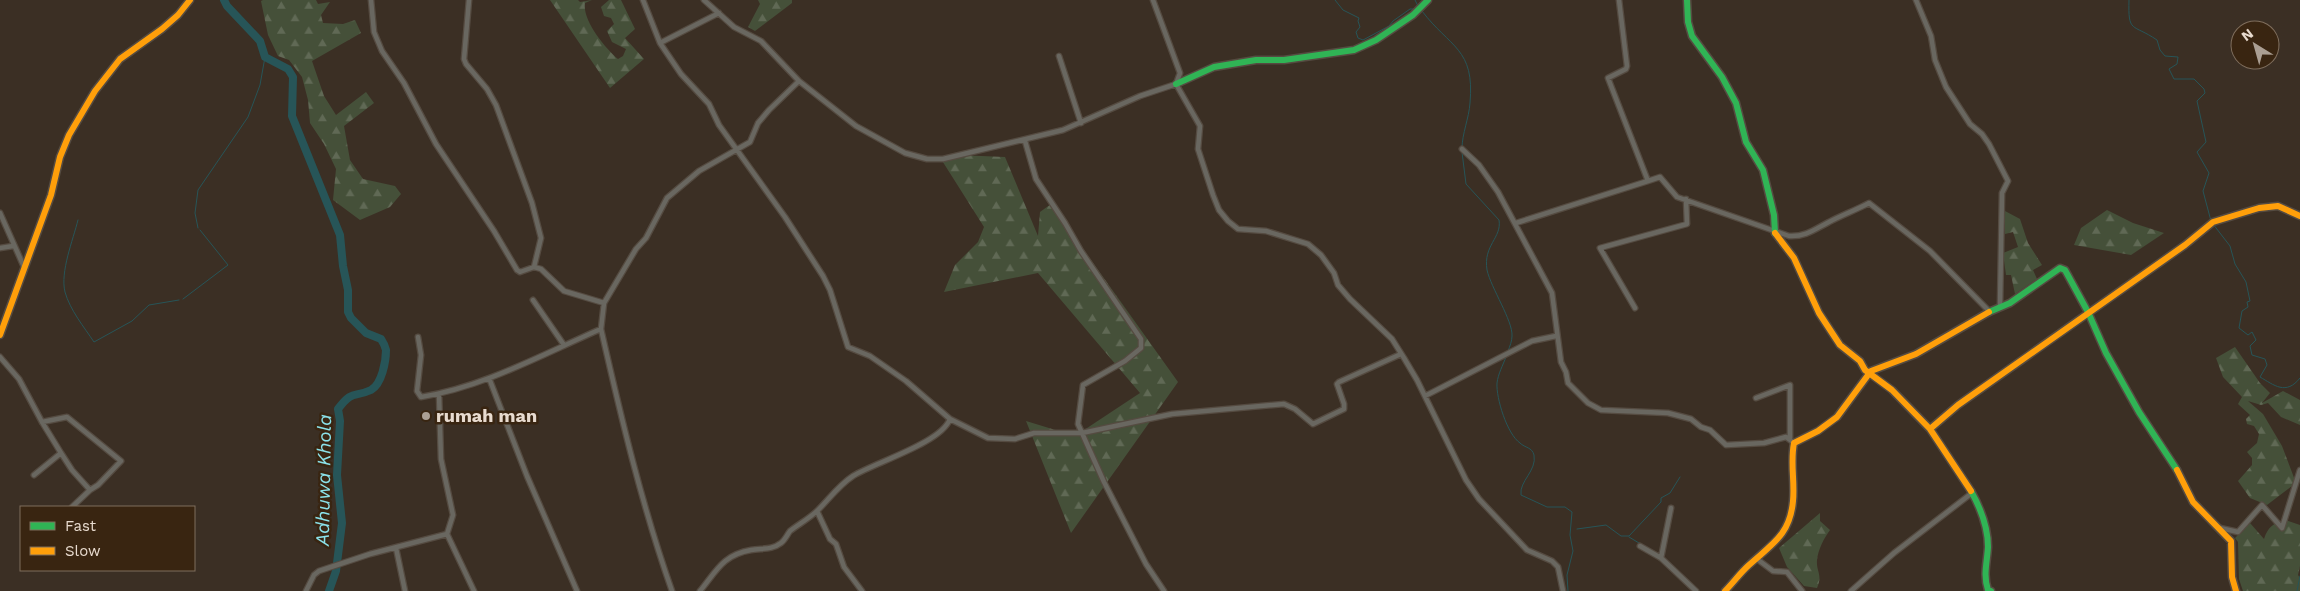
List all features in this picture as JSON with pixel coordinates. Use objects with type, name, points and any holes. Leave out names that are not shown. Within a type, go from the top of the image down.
[{"type":"street","points":[[0,335],[51,195],[64,146],[95,91],[120,59],[162,29],[178,15],[190,0]]},
{"type":"street","points":[[371,0],[374,32],[382,51],[404,82],[436,144],[494,231],[517,270],[520,272],[534,267],[541,269],[564,291],[604,303]]},
{"type":"street","points":[[469,0],[464,59],[487,89],[496,105],[532,203],[541,238],[534,267]]},
{"type":"street","points":[[643,0],[660,43],[681,74],[709,104],[719,125],[823,276],[830,290],[848,347],[870,356],[906,381],[950,419],[988,438],[1003,440],[1015,439],[1034,433],[1082,433],[1172,414],[1284,404],[1295,409],[1313,424],[1344,409],[1337,384],[1339,382],[1401,354]]},
{"type":"street","points":[[704,0],[734,27],[761,41],[799,80],[856,126],[905,153],[927,159],[943,159],[1025,141],[1063,130],[1140,96],[1176,84],[1214,67],[1256,60],[1284,60],[1354,50],[1376,40],[1413,15],[1428,0]]},
{"type":"street","points":[[1153,0],[1180,73],[1176,84],[1200,126],[1198,149],[1216,203],[1228,221],[1238,229],[1266,232],[1308,244],[1328,264],[1334,273],[1338,285],[1392,339],[1425,396],[1466,480],[1479,499],[1527,550],[1552,561],[1558,567],[1562,591]]},
{"type":"street","points":[[1619,0],[1627,66],[1626,69],[1608,78],[1648,181]]},
{"type":"street","points":[[1687,0],[1692,36],[1722,77],[1736,103],[1746,142],[1763,170],[1774,215],[1775,232],[1794,258],[1809,293],[1828,326],[1840,345],[1860,361],[1865,370],[1892,390],[1930,429],[1972,493],[1983,518],[1988,546],[1984,578],[1988,590],[1991,591]]},
{"type":"street","points":[[1916,0],[1931,36],[1935,60],[1946,87],[1970,124],[1982,134],[1989,144],[2008,181],[2002,193],[2000,307]]},
{"type":"street","points":[[660,43],[719,13]]},
{"type":"street","points":[[1059,56],[1081,123]]},
{"type":"street","points":[[672,591],[646,509],[616,396],[601,329],[604,303],[636,249],[646,238],[667,198],[699,171],[750,142],[758,123],[799,80]]},
{"type":"street","points":[[1025,141],[1036,179],[1081,251],[1141,339],[1141,348],[1125,361],[1083,386],[1078,424],[1104,482],[1146,564],[1164,591]]},
{"type":"street","points":[[1462,149],[1490,180],[1516,224],[1552,293],[1560,362],[1566,372],[1568,383],[1588,403],[1602,410],[1668,413],[1691,419],[1701,427],[1710,430],[1726,445],[1792,441],[1818,431],[1837,417],[1870,374],[1877,368],[1916,354],[1989,311],[2010,303],[2060,268],[2065,270],[2088,312],[2106,352],[2139,412],[2179,473],[2193,502],[2231,541],[2232,577],[2236,591]]},
{"type":"street","points":[[1516,224],[1660,177],[1677,197],[1789,236],[1802,236],[1869,203],[1930,251],[1989,311]]},
{"type":"street","points":[[1635,308],[1600,248],[1686,224],[1686,199]]},
{"type":"street","points":[[1930,429],[1958,405],[2186,245],[2213,222],[2259,208],[2278,206],[2300,216]]},
{"type":"street","points":[[0,213],[13,246],[24,267]]},
{"type":"street","points":[[0,248],[13,246]]},
{"type":"street","points":[[533,300],[564,345]]},
{"type":"street","points":[[418,337],[421,355],[419,396],[439,394],[489,378],[601,329]]},
{"type":"street","points":[[1425,396],[1532,341],[1556,336]]},
{"type":"street","points":[[0,357],[19,378],[61,453],[72,470],[90,490]]},
{"type":"street","points":[[489,378],[530,483],[577,591]]},
{"type":"street","points":[[1725,591],[1750,564],[1777,544],[1788,528],[1793,504],[1790,385],[1756,398]]},
{"type":"street","points":[[439,394],[441,460],[453,515],[447,534],[474,591]]},
{"type":"street","points":[[42,422],[67,417],[121,461],[98,485],[73,506]]},
{"type":"street","points":[[700,591],[726,558],[751,550],[771,548],[782,543],[790,532],[817,511],[840,486],[854,476],[886,462],[932,437],[947,427],[950,419]]},
{"type":"street","points":[[34,475],[61,453]]},
{"type":"street","points":[[2220,528],[2238,532],[2262,505],[2282,528],[2300,470]]},
{"type":"street","points":[[1851,591],[1894,553],[1972,493]]},
{"type":"street","points":[[1661,558],[1671,508]]},
{"type":"street","points":[[817,511],[830,539],[836,544],[844,567],[862,591]]},
{"type":"street","points":[[306,591],[314,575],[333,566],[447,534]]},
{"type":"street","points":[[1640,546],[1661,558],[1696,591]]},
{"type":"street","points":[[396,548],[405,591]]},
{"type":"street","points":[[1757,559],[1773,571],[1787,572],[1802,591]]},
{"type":"green space","points":[[316,0],[318,4],[330,2],[321,15],[323,23],[343,24],[355,20],[361,33],[312,61],[324,96],[336,115],[366,92],[374,103],[344,126],[350,160],[363,179],[395,186],[401,194],[390,207],[360,220],[333,200],[336,169],[324,144],[310,123],[308,100],[302,77],[289,60],[278,56],[268,35],[261,1]]},
{"type":"green space","points":[[550,0],[578,0],[580,2],[592,0],[585,3],[587,17],[601,41],[618,59],[623,56],[626,49],[612,42],[607,31],[614,24],[611,18],[604,16],[601,7],[609,0],[621,0],[635,29],[625,38],[644,59],[610,88]]},
{"type":"green space","points":[[758,0],[792,0],[792,3],[755,31],[748,27],[760,4]]},
{"type":"green space","points":[[957,155],[1005,157],[1038,236],[1040,212],[1051,204],[1178,382],[1071,533],[1026,421],[1075,436],[1140,393],[1038,273],[944,292],[955,265],[978,242],[984,227],[941,159]]},
{"type":"green space","points":[[2107,210],[2133,223],[2164,233],[2131,255],[2074,245],[2081,228]]},
{"type":"green space","points":[[2005,211],[2020,219],[2028,243],[2042,265],[2033,270],[2037,279],[2015,294],[2011,275],[2006,275],[2003,253],[2018,247],[2013,232],[2005,234]]},
{"type":"green space","points":[[2235,347],[2260,383],[2270,393],[2262,403],[2283,391],[2300,400],[2300,425],[2281,417],[2268,403],[2261,405],[2248,401],[2263,414],[2282,446],[2296,483],[2267,505],[2250,498],[2238,481],[2252,465],[2252,458],[2247,452],[2257,443],[2259,434],[2254,426],[2247,424],[2246,419],[2250,415],[2238,404],[2242,397],[2223,377],[2216,358]]},
{"type":"green space","points":[[1820,513],[1820,521],[1830,530],[1818,556],[1819,580],[1817,588],[1804,586],[1787,567],[1779,548]]},
{"type":"green space","points":[[2285,520],[2300,525],[2300,566],[2298,575],[2300,578],[2300,591],[2243,591],[2239,579],[2238,542],[2235,538],[2250,523],[2264,539],[2267,531],[2272,526]]},
{"type":"waterway","name":"Adhuwa Khola","points":[[224,0],[227,6],[260,41],[265,57],[288,69],[293,77],[292,116],[340,235],[348,290],[348,312],[351,318],[366,333],[381,339],[386,350],[383,372],[375,387],[351,396],[338,409],[340,421],[337,475],[342,523],[336,571],[329,591]]},
{"type":"waterway","points":[[1335,0],[1343,10],[1359,18],[1360,27],[1356,32],[1358,38],[1363,40],[1389,26],[1410,9],[1415,9]]},
{"type":"waterway","points":[[1415,0],[1418,6]]},
{"type":"waterway","points":[[2129,0],[2129,18],[2133,26],[2157,40],[2160,50],[2165,56],[2178,57],[2177,64],[2169,69],[2174,79],[2194,79],[2204,89],[2205,93],[2197,101],[2206,142],[2197,152],[2209,173],[2203,191],[2211,221]]},
{"type":"waterway","points":[[1422,11],[1458,50],[1469,71],[1471,85],[1470,103],[1462,148]]},
{"type":"waterway","points":[[198,228],[195,213],[198,190],[248,117],[260,85],[265,57]]},
{"type":"waterway","points":[[1462,152],[1466,184],[1499,220],[1498,232],[1486,261],[1489,277],[1506,313],[1511,330],[1512,340],[1508,351]]},
{"type":"waterway","points":[[78,220],[64,275],[65,292],[70,305],[94,342],[132,321],[149,305],[179,300]]},
{"type":"waterway","points":[[2213,224],[2230,246],[2235,264],[2246,282],[2250,301],[2247,302],[2248,307],[2242,311],[2239,328],[2248,335],[2252,332],[2256,340],[2250,346],[2252,355],[2265,359],[2267,365],[2260,377],[2275,386],[2285,388],[2290,387],[2300,378]]},
{"type":"waterway","points":[[183,299],[228,265],[200,230]]},
{"type":"waterway","points":[[1506,357],[1497,383],[1500,406],[1515,438],[1522,445],[1532,450],[1534,455],[1533,466],[1523,485],[1521,495],[1547,507],[1565,507],[1572,512],[1570,535],[1573,551],[1567,575],[1568,591]]},
{"type":"waterway","points":[[1577,529],[1606,525],[1621,536],[1629,536],[1661,502],[1661,498],[1670,493],[1680,477]]},
{"type":"waterway","points":[[1629,537],[1649,549]]},
{"type":"waterway","points":[[2297,591],[2300,576]]},
{"type":"traffic: fast","points":[[1176,84],[1214,67],[1256,60],[1284,60],[1354,50],[1376,40],[1413,15],[1428,0]]},
{"type":"traffic: fast","points":[[1687,0],[1688,22],[1692,36],[1722,77],[1736,103],[1746,142],[1763,170],[1774,215],[1775,233]]},
{"type":"traffic: fast","points":[[1989,312],[2010,303],[2060,268],[2065,270],[2088,312],[2106,353],[2139,412],[2177,470]]},
{"type":"traffic: fast","points":[[1971,491],[1987,532],[1986,579],[1988,590],[1991,591]]},
{"type":"traffic: slow","points":[[0,335],[51,195],[60,157],[69,135],[95,91],[120,59],[162,29],[178,15],[190,0]]},
{"type":"traffic: slow","points":[[1930,429],[1958,405],[2185,245],[2213,222],[2259,208],[2278,206],[2300,216]]},
{"type":"traffic: slow","points":[[1775,233],[1794,258],[1819,313],[1840,345],[1860,361],[1865,370],[1892,390],[1930,429],[1971,491]]},
{"type":"traffic: slow","points":[[1725,591],[1784,531],[1791,513],[1793,501],[1792,458],[1794,443],[1818,431],[1837,417],[1871,371],[1916,354],[1989,312]]},
{"type":"traffic: slow","points":[[2177,470],[2193,502],[2231,541],[2232,577],[2236,591]]},
{"type":"place","name":"rumah man","points":[[426,416]]}]
